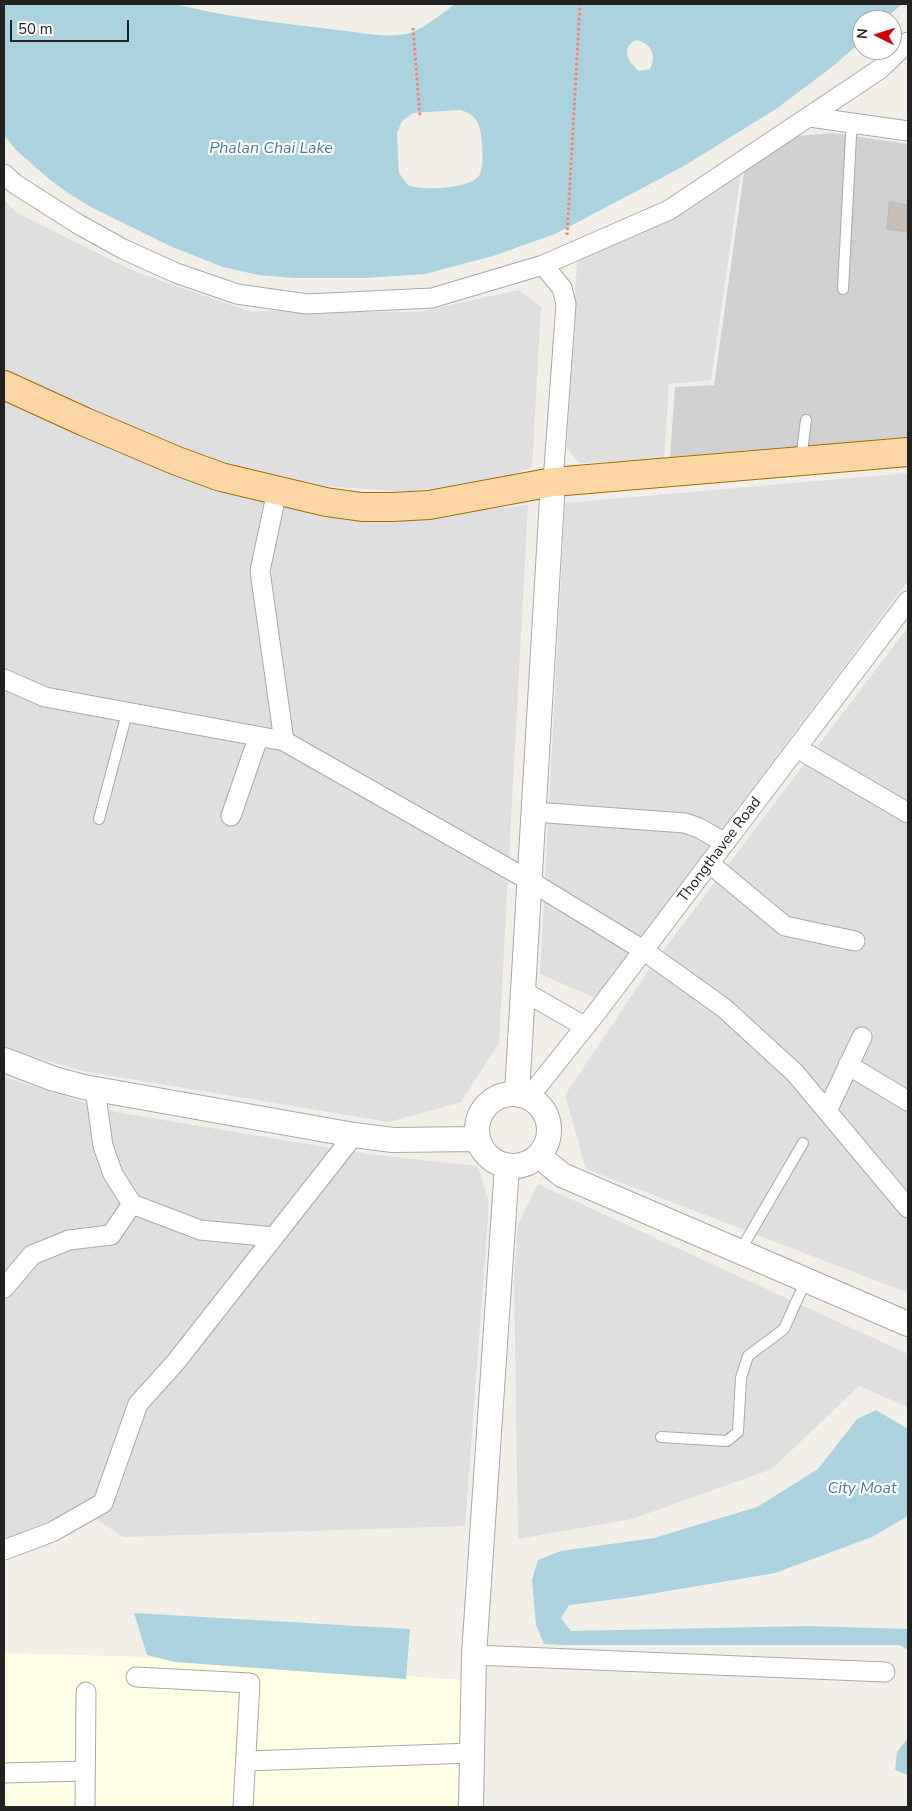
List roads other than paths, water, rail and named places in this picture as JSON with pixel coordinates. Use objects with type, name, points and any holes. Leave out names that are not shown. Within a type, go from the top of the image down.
[{"type":"main road","points":[[4,385],[177,461],[222,477],[326,502],[362,507],[428,505],[553,482],[908,452]]},
{"type":"street","points":[[4,174],[15,184],[78,224],[123,249],[176,273],[237,294],[306,304],[432,298],[542,265],[669,210],[810,117],[880,68],[908,42]]},
{"type":"street","points":[[810,117],[908,131]]},
{"type":"street","points":[[523,1095],[523,990],[553,482],[566,304],[562,288],[542,265]]},
{"type":"street","points":[[277,491],[260,572],[284,741]]},
{"type":"street","name":"Thongthavee Road","points":[[523,1095],[596,1013],[908,601]]},
{"type":"street","points":[[4,679],[45,697],[258,738],[284,741],[530,881],[644,950],[724,1008],[795,1073],[908,1208]]},
{"type":"street","points":[[231,816],[258,738]]},
{"type":"street","points":[[796,748],[908,812]]},
{"type":"street","points":[[534,812],[685,823],[699,828],[725,843]]},
{"type":"street","points":[[710,863],[786,926],[854,942]]},
{"type":"street","points":[[523,990],[584,1026]]},
{"type":"street","points":[[827,1111],[862,1037]]},
{"type":"street","points":[[4,1060],[54,1079],[95,1089],[354,1135],[394,1140],[478,1139]]},
{"type":"street","points":[[848,1065],[908,1101]]},
{"type":"street","points":[[95,1089],[103,1146],[113,1174],[132,1204],[200,1230],[274,1237]]},
{"type":"street","points":[[507,1094],[523,1095],[537,1103],[545,1113],[549,1125],[546,1145],[539,1156],[520,1166],[507,1166],[495,1162],[486,1154],[478,1139],[477,1122],[482,1110],[495,1098],[507,1094]]},
{"type":"street","points":[[4,1550],[52,1532],[103,1503],[138,1404],[175,1363],[354,1135]]},
{"type":"street","points":[[539,1156],[562,1175],[908,1324]]},
{"type":"street","points":[[472,1807],[474,1656],[507,1166]]},
{"type":"street","points":[[4,1288],[32,1255],[69,1240],[111,1235],[132,1204]]},
{"type":"street","points":[[474,1656],[885,1672]]},
{"type":"street","points":[[136,1677],[250,1683],[243,1807]]},
{"type":"street","points":[[85,1807],[86,1692]]},
{"type":"street","points":[[246,1761],[472,1753]]},
{"type":"street","points":[[4,1773],[85,1771]]},
{"type":"lane","points":[[843,289],[851,135],[854,123]]},
{"type":"lane","points":[[801,462],[806,420]]},
{"type":"lane","points":[[99,819],[128,713]]},
{"type":"lane","points":[[740,1252],[803,1143]]},
{"type":"lane","points":[[661,1438],[727,1441],[738,1432],[741,1378],[748,1356],[784,1329],[806,1280]]},
{"type":"water","name":"Phalan Chai Lake","points":[[4,4],[175,4],[256,20],[374,34],[401,35],[415,31],[455,4],[902,4],[895,10],[852,10],[852,50],[776,109],[684,166],[555,234],[493,256],[425,274],[365,278],[294,278],[258,275],[223,267],[172,247],[91,207],[49,179],[16,150],[4,135]],"holes":[[[636,40],[649,47],[653,54],[653,59],[650,69],[639,71],[629,59],[627,51],[631,43]],[[460,110],[467,112],[476,120],[482,139],[483,156],[479,176],[466,184],[445,188],[424,188],[408,185],[399,173],[397,133],[402,121],[413,113]]]},
{"type":"water","name":"City Moat","points":[[876,1410],[908,1429],[908,1516],[872,1537],[775,1573],[632,1597],[569,1605],[561,1618],[571,1631],[808,1626],[908,1629],[908,1650],[899,1645],[544,1644],[536,1625],[532,1580],[538,1560],[561,1551],[654,1538],[757,1507],[818,1469],[857,1419]]},
{"type":"water","points":[[134,1613],[410,1629],[406,1679],[175,1662],[147,1655]]},
{"type":"water","points":[[908,1738],[908,1775],[895,1770],[897,1752]]}]
